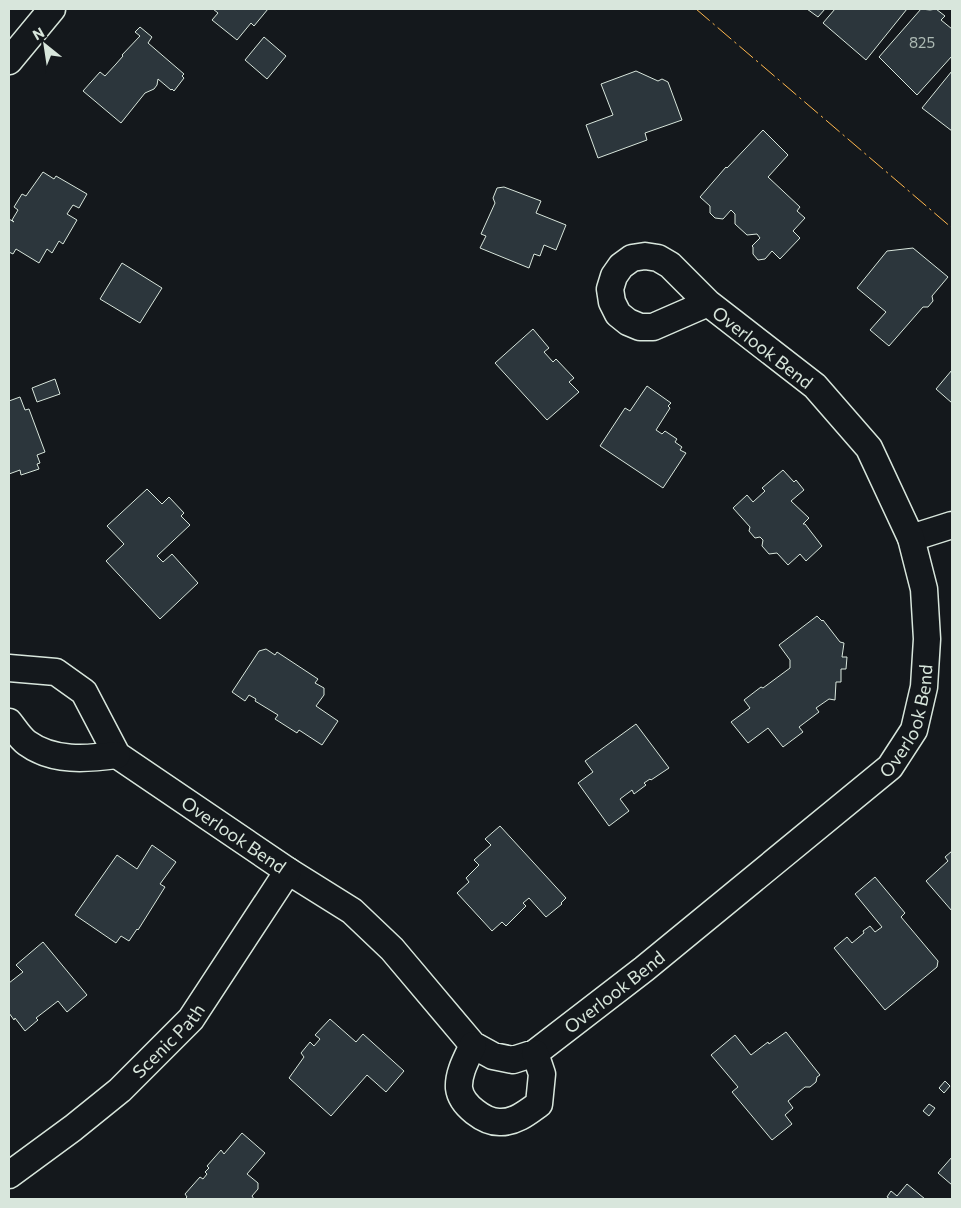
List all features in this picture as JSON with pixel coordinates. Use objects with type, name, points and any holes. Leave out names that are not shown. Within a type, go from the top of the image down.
[{"type":"street","points":[[9,60],[52,9]]},
{"type":"street","name":"Overlook Bend","points":[[9,668],[56,672],[84,692],[118,755],[288,871],[352,911],[392,949],[472,1045],[493,1056],[513,1060],[536,1053],[644,969],[890,767],[914,730],[924,687],[927,639],[924,589],[912,538],[869,448],[815,386],[708,303]]},
{"type":"street","points":[[912,538],[952,525]]},
{"type":"street","points":[[9,722],[26,742],[53,756],[84,759],[118,755]]},
{"type":"street","name":"Scenic Path","points":[[9,1175],[73,1128],[120,1090],[190,1019],[288,871]]},
{"type":"street","points":[[472,1045],[462,1067],[459,1088],[466,1104],[482,1116],[501,1122],[523,1116],[538,1104],[542,1074],[536,1053]]},
{"type":"building","points":[[213,9],[268,9],[254,26],[251,23],[237,40],[212,20],[218,13]]},
{"type":"building","points":[[807,9],[825,9],[818,17]]},
{"type":"building","points":[[835,9],[907,9],[866,60],[823,23]]},
{"type":"building","points":[[921,9],[936,9],[945,16],[941,20],[952,29],[952,56],[917,95],[879,57]]},
{"type":"building","points":[[140,27],[152,37],[148,43],[184,74],[182,76],[184,78],[174,91],[158,79],[154,89],[145,93],[121,123],[83,91],[100,72],[105,76],[116,64],[140,36],[135,32]]},
{"type":"building","points":[[264,37],[286,56],[267,79],[245,60]]},
{"type":"building","points":[[636,71],[658,81],[662,79],[668,82],[682,120],[645,133],[647,140],[598,158],[586,125],[613,115],[601,84]]},
{"type":"building","points":[[952,71],[952,131],[922,108]]},
{"type":"building","points":[[763,130],[788,155],[768,177],[800,207],[797,211],[805,218],[793,231],[800,238],[780,259],[772,251],[765,259],[758,260],[753,254],[752,246],[760,238],[757,234],[747,235],[735,224],[735,214],[731,210],[723,219],[715,218],[710,213],[710,206],[700,197],[726,167]]},
{"type":"building","points":[[43,172],[54,179],[56,176],[87,194],[79,208],[73,205],[67,214],[77,220],[63,244],[59,241],[52,253],[47,249],[39,263],[16,249],[13,254],[9,252],[9,219],[14,222],[12,220],[18,210],[14,207],[22,194],[26,196]]},
{"type":"building","points":[[504,187],[541,201],[536,213],[566,225],[556,250],[544,245],[540,256],[534,254],[529,268],[480,248],[486,236],[481,234],[495,203],[493,198],[497,188]]},
{"type":"building","points":[[913,248],[948,277],[932,296],[933,301],[928,307],[923,307],[889,346],[870,330],[886,312],[857,288],[887,251]]},
{"type":"building","points":[[122,263],[162,288],[140,323],[100,299]]},
{"type":"building","points":[[533,329],[549,348],[544,352],[553,362],[556,359],[574,378],[569,382],[579,392],[547,420],[495,363]]},
{"type":"building","points":[[952,370],[952,403],[936,389]]},
{"type":"building","points":[[55,379],[60,394],[37,402],[32,388]]},
{"type":"building","points":[[647,386],[671,403],[668,406],[670,408],[656,430],[662,434],[665,431],[677,439],[675,442],[682,447],[680,450],[686,453],[663,488],[600,446],[625,408],[630,411]]},
{"type":"building","points":[[20,397],[25,410],[29,409],[45,452],[37,455],[40,463],[37,464],[39,469],[21,475],[20,470],[9,474],[9,401]]},
{"type":"building","points":[[783,470],[794,482],[796,480],[804,490],[791,501],[809,518],[803,524],[805,524],[822,546],[806,561],[800,554],[788,565],[777,553],[769,554],[762,546],[763,540],[760,537],[755,538],[749,531],[750,527],[733,508],[747,495],[753,502],[765,491],[762,488]]},
{"type":"building","points":[[147,489],[162,504],[169,497],[184,513],[181,516],[190,525],[157,556],[163,562],[172,554],[198,583],[160,619],[106,561],[124,544],[107,526]]},
{"type":"building","points":[[817,616],[823,620],[840,642],[844,643],[842,657],[847,657],[846,669],[841,669],[841,682],[836,682],[835,700],[829,699],[816,708],[819,712],[799,727],[803,732],[783,747],[768,728],[748,743],[731,722],[750,708],[744,700],[790,668],[790,660],[779,645]]},
{"type":"building","points":[[266,649],[275,655],[277,652],[318,679],[315,683],[324,688],[324,695],[316,706],[338,721],[322,745],[299,730],[297,733],[275,719],[278,715],[255,701],[256,699],[249,695],[245,701],[232,692],[259,651]]},
{"type":"building","points":[[636,724],[669,768],[644,783],[646,785],[634,794],[632,790],[620,799],[629,811],[609,826],[578,783],[593,772],[585,761]]},
{"type":"building","points":[[500,826],[566,898],[562,904],[546,917],[529,898],[523,903],[526,906],[506,926],[502,922],[492,931],[457,893],[469,882],[466,878],[479,865],[474,860],[491,845],[485,839]]},
{"type":"building","points":[[152,845],[176,862],[160,884],[165,887],[138,930],[129,941],[121,936],[116,943],[75,915],[117,855],[137,869]]},
{"type":"building","points":[[952,851],[952,911],[926,881],[948,861],[945,857]]},
{"type":"building","points":[[875,877],[905,913],[901,917],[938,961],[937,967],[885,1010],[834,948],[847,937],[852,943],[870,926],[875,932],[882,927],[855,894]]},
{"type":"building","points":[[43,942],[87,995],[67,1012],[58,1001],[36,1018],[38,1020],[25,1031],[9,1013],[9,983],[23,972],[16,965]]},
{"type":"building","points":[[330,1019],[356,1042],[363,1034],[404,1071],[386,1092],[367,1075],[331,1116],[289,1078],[304,1057],[301,1053],[310,1042],[314,1046],[320,1039],[315,1035]]},
{"type":"building","points":[[786,1032],[820,1075],[810,1087],[805,1087],[788,1101],[793,1108],[785,1115],[792,1124],[772,1140],[732,1092],[738,1087],[711,1055],[735,1035],[751,1055],[768,1042],[769,1044]]},
{"type":"building","points":[[945,1081],[950,1086],[944,1093],[939,1088]]},
{"type":"building","points":[[929,1104],[935,1108],[929,1116],[923,1111]]},
{"type":"building","points":[[242,1133],[265,1153],[247,1174],[258,1183],[258,1189],[252,1196],[254,1199],[185,1199],[187,1197],[185,1194],[200,1177],[203,1179],[207,1174],[205,1172],[209,1168],[207,1166],[221,1150],[224,1154]]},
{"type":"building","points":[[952,1157],[952,1185],[938,1173]]},
{"type":"building","points":[[907,1184],[925,1199],[890,1199],[887,1197],[891,1191],[897,1196]]},
{"type":"power","points":[[696,9],[952,228]]}]
